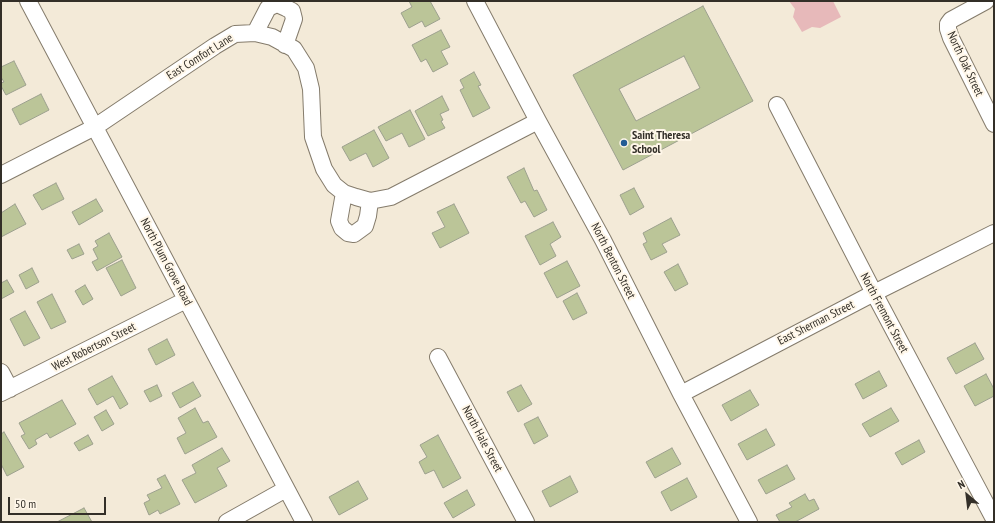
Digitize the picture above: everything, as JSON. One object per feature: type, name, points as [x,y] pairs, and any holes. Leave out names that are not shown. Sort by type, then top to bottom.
[{"type":"street","name":"North Plum Grove Road","points":[[28,1],[304,522]]},
{"type":"street","name":"North Benton Street","points":[[476,1],[538,121],[603,240],[681,394],[749,522]]},
{"type":"street","name":"North Oak Street","points":[[986,1],[951,20],[948,24],[948,29],[951,38],[994,124]]},
{"type":"street","points":[[255,33],[268,8],[277,4],[292,12],[294,19],[285,45]]},
{"type":"street","name":"East Comfort Lane","points":[[1,175],[95,127],[235,34],[255,33],[272,37],[294,49],[306,68],[311,89],[313,136],[324,169],[334,185],[344,193]]},
{"type":"street","name":"North Fremont Street","points":[[777,105],[874,293],[994,519]]},
{"type":"street","points":[[370,201],[365,226],[354,234],[348,233],[342,228],[339,221],[344,193],[370,201],[391,197],[538,121]]},
{"type":"street","name":"East Sherman Street","points":[[681,394],[874,293],[994,233]]},
{"type":"street","name":"West Robertson Street","points":[[5,391],[186,300]]},
{"type":"street","name":"North Hale Street","points":[[438,357],[526,522]]},
{"type":"street","points":[[1,372],[5,391]]},
{"type":"street","points":[[227,522],[286,489]]},
{"type":"shaded area","points":[[789,1],[833,1],[841,17],[820,28],[812,27],[802,32],[793,17],[795,9]]},
{"type":"building","points":[[409,1],[430,1],[440,19],[425,27],[422,21],[409,28],[401,13],[412,7]]},
{"type":"building","points":[[703,6],[753,101],[623,170],[573,75]],"holes":[[[684,56],[700,88],[636,121],[619,89]]]},
{"type":"building","points":[[441,30],[450,47],[441,51],[448,64],[433,72],[426,59],[421,62],[412,45]]},
{"type":"building","points":[[14,61],[26,85],[6,95],[1,86],[1,83],[4,82],[1,77],[1,67]]},
{"type":"building","points":[[474,72],[481,85],[478,86],[490,108],[473,117],[460,90],[464,88],[460,80]]},
{"type":"building","points":[[41,94],[49,110],[20,125],[12,109]]},
{"type":"building","points":[[442,96],[449,110],[440,114],[443,120],[441,121],[445,128],[428,136],[415,111]]},
{"type":"building","points":[[410,110],[425,139],[409,147],[402,133],[386,141],[378,127]]},
{"type":"building","points":[[374,130],[389,158],[373,167],[366,153],[350,161],[342,147]]},
{"type":"building","points":[[524,168],[534,191],[537,190],[547,210],[534,217],[525,201],[521,203],[507,177]]},
{"type":"building","points":[[56,183],[64,199],[42,210],[33,195]]},
{"type":"building","points":[[634,188],[644,207],[630,215],[620,195]]},
{"type":"building","points":[[96,199],[103,211],[79,225],[72,212]]},
{"type":"building","points":[[15,204],[26,224],[1,237],[1,213]]},
{"type":"building","points":[[454,204],[469,233],[440,248],[432,233],[445,227],[437,212]]},
{"type":"building","points":[[671,218],[680,235],[662,244],[667,252],[651,260],[643,244],[647,242],[643,233]]},
{"type":"building","points":[[553,222],[561,237],[550,244],[556,256],[540,265],[525,236]]},
{"type":"building","points":[[109,233],[122,257],[97,271],[92,262],[98,259],[93,249],[98,246],[95,241]]},
{"type":"building","points":[[79,244],[84,254],[72,259],[67,250]]},
{"type":"building","points":[[122,260],[136,288],[121,296],[106,268]]},
{"type":"building","points":[[567,261],[580,286],[557,298],[544,273]]},
{"type":"building","points":[[678,264],[688,284],[675,291],[664,272]]},
{"type":"building","points":[[32,268],[39,282],[26,289],[19,275]]},
{"type":"building","points":[[7,280],[14,292],[1,299],[1,283]]},
{"type":"building","points":[[85,285],[93,299],[83,305],[75,291]]},
{"type":"building","points":[[577,293],[587,313],[573,320],[563,301]]},
{"type":"building","points":[[52,294],[66,322],[51,329],[37,302]]},
{"type":"building","points":[[25,311],[40,338],[24,346],[10,319]]},
{"type":"building","points":[[167,339],[175,355],[156,365],[148,349]]},
{"type":"building","points":[[975,343],[984,359],[956,374],[947,358]]},
{"type":"building","points":[[879,371],[887,386],[863,399],[855,384]]},
{"type":"building","points":[[986,374],[994,389],[994,396],[975,406],[964,386]]},
{"type":"building","points":[[112,376],[128,404],[120,409],[113,396],[97,405],[88,389]]},
{"type":"building","points":[[193,382],[201,396],[180,408],[172,393]]},
{"type":"building","points":[[157,385],[162,396],[150,402],[144,391]]},
{"type":"building","points":[[521,385],[532,404],[518,412],[507,392]]},
{"type":"building","points":[[750,390],[759,405],[731,421],[722,405]]},
{"type":"building","points":[[62,400],[76,424],[50,438],[47,433],[35,440],[37,444],[29,449],[21,436],[25,434],[19,423]]},
{"type":"building","points":[[195,408],[203,423],[208,421],[217,437],[185,454],[177,438],[186,433],[178,418]]},
{"type":"building","points":[[891,408],[899,421],[870,437],[862,424]]},
{"type":"building","points":[[106,410],[114,424],[102,431],[94,417]]},
{"type":"building","points":[[538,417],[548,436],[534,444],[524,424]]},
{"type":"building","points":[[766,429],[775,445],[747,460],[738,444]]},
{"type":"building","points":[[4,432],[24,467],[7,476],[1,464],[1,434]]},
{"type":"building","points":[[88,435],[93,444],[79,451],[74,443]]},
{"type":"building","points":[[438,435],[461,478],[443,488],[434,470],[425,474],[419,462],[427,457],[420,445]]},
{"type":"building","points":[[919,440],[925,452],[902,465],[895,453]]},
{"type":"building","points":[[222,448],[230,461],[217,468],[227,486],[195,503],[182,480],[196,473],[192,465]]},
{"type":"building","points":[[672,448],[681,464],[655,478],[646,462]]},
{"type":"building","points":[[787,465],[795,479],[766,494],[758,480]]},
{"type":"building","points":[[165,475],[180,504],[160,514],[158,510],[149,515],[144,503],[150,500],[147,495],[162,488],[157,479]]},
{"type":"building","points":[[570,476],[578,492],[550,507],[542,491]]},
{"type":"building","points":[[687,478],[697,497],[671,511],[661,492]]},
{"type":"building","points":[[358,481],[368,499],[339,515],[329,497]]},
{"type":"building","points":[[467,490],[475,505],[453,518],[444,503]]},
{"type":"building","points":[[805,494],[809,501],[814,499],[819,509],[795,522],[780,522],[776,515],[792,507],[789,503]]},
{"type":"building","points":[[84,508],[92,522],[57,522]]},
{"type":"place","name":"Saint Theresa School","points":[[624,143]]}]
